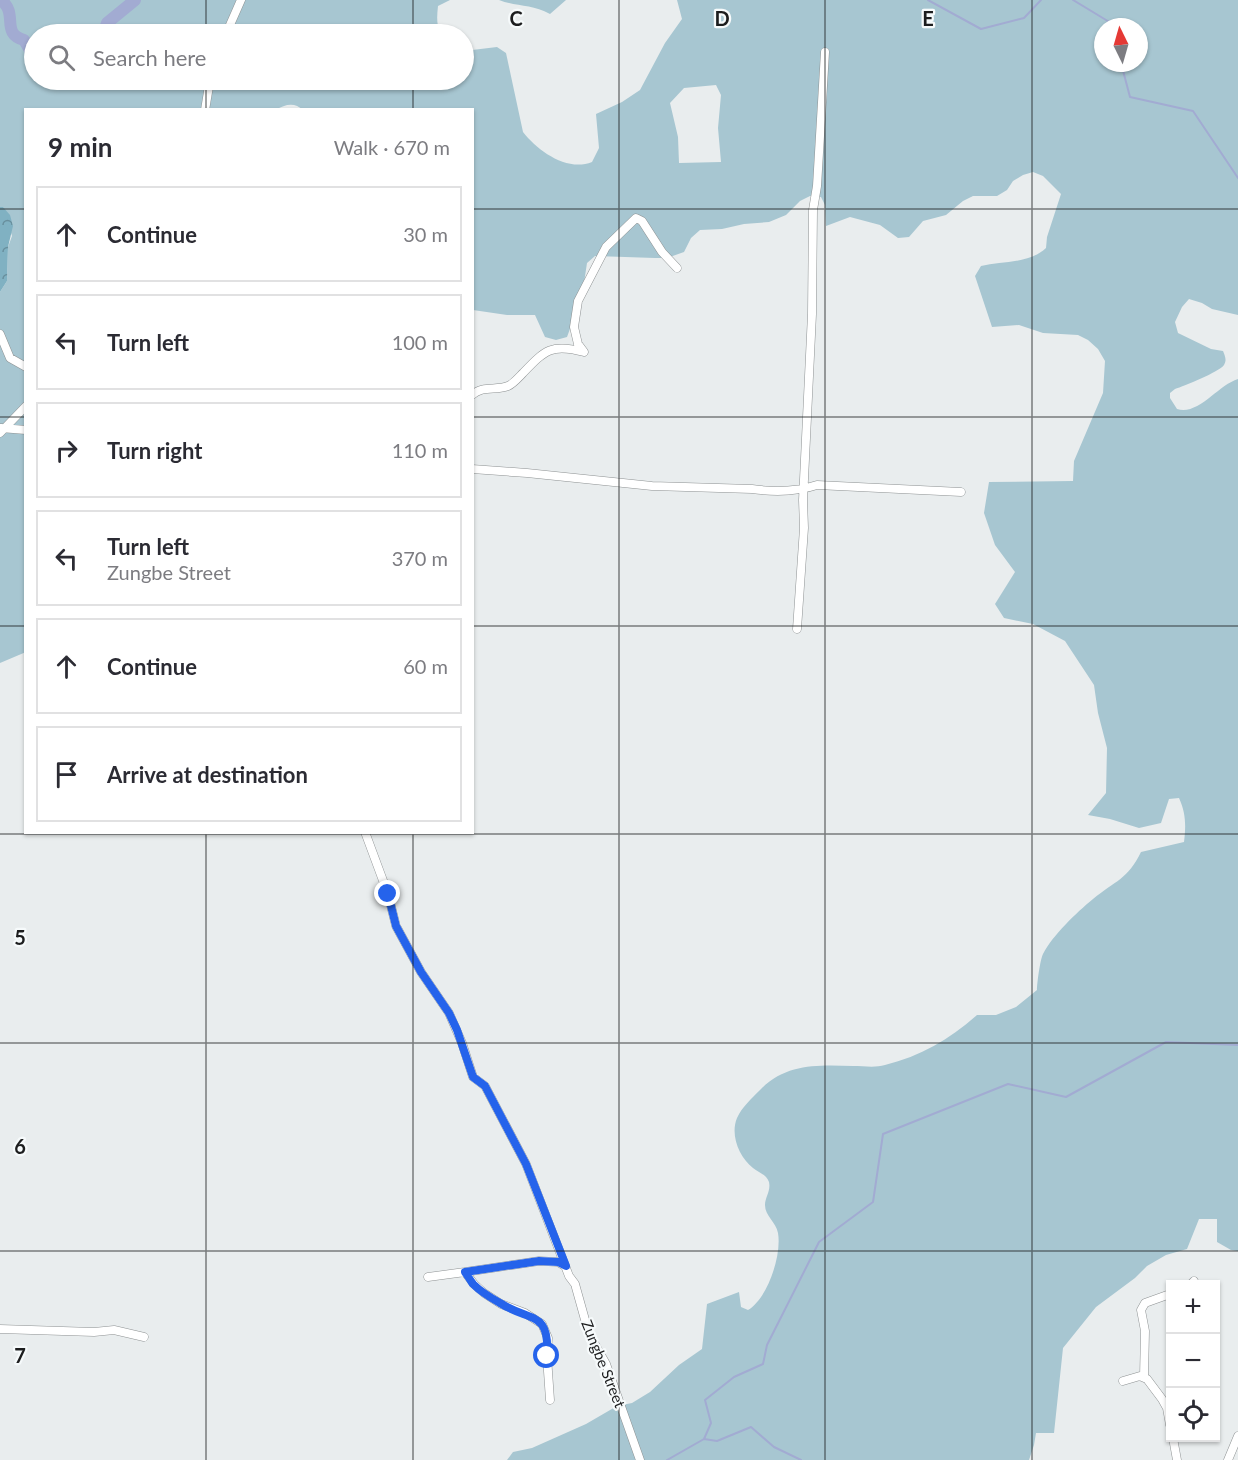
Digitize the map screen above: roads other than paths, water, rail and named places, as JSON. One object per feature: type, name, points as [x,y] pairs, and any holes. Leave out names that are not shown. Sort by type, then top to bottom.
[{"type":"street","points":[[230,24],[241,0]]},
{"type":"street","points":[[797,629],[804,528],[812,314],[813,210],[817,186],[825,52]]},
{"type":"street","points":[[204,108],[208,90]]},
{"type":"street","points":[[474,393],[479,389],[509,386],[547,350],[568,347],[584,352],[578,344],[574,327],[578,301],[606,247],[636,218],[642,221],[662,252],[676,268]]},
{"type":"street","points":[[0,334],[10,358],[24,364]]},
{"type":"street","points":[[1,430],[24,408]]},
{"type":"street","points":[[1,430],[24,430]]},
{"type":"street","points":[[474,469],[652,486],[766,491],[804,489],[817,485],[961,492]]},
{"type":"street","name":"Zungbe Street","points":[[366,834],[388,894],[396,926],[421,972],[449,1013],[473,1077],[485,1086],[526,1164],[569,1276],[575,1284],[588,1334],[606,1364],[640,1460]]},
{"type":"street","points":[[428,1277],[539,1261],[558,1262],[566,1266]]},
{"type":"street","points":[[465,1272],[484,1293],[542,1324],[548,1338],[550,1400]]},
{"type":"street","points":[[1166,1295],[1145,1303],[1141,1310],[1145,1331],[1144,1377],[1166,1406]]},
{"type":"street","points":[[0,1329],[94,1332],[114,1330],[144,1337]]},
{"type":"street","points":[[1123,1380],[1144,1377]]},
{"type":"street","points":[[1228,1460],[1238,1436]]},
{"type":"street","points":[[1174,1442],[1177,1460]]},
{"type":"waterway","points":[[1,0],[9,11],[13,33],[24,40]]},
{"type":"waterway","points":[[107,24],[135,0]]},
{"type":"waterway","points":[[928,0],[981,29],[1024,18],[1041,0]]},
{"type":"waterway","points":[[1073,0],[1103,18]]},
{"type":"waterway","points":[[1123,72],[1130,97],[1193,111],[1238,178]]},
{"type":"waterway","points":[[667,1460],[704,1439],[711,1423],[705,1400],[734,1377],[763,1364],[767,1345],[819,1242],[873,1202],[883,1134],[1008,1084],[1066,1097],[1166,1042],[1238,1045]]},
{"type":"waterway","points":[[704,1439],[717,1441],[751,1427],[774,1447],[801,1460]]}]
